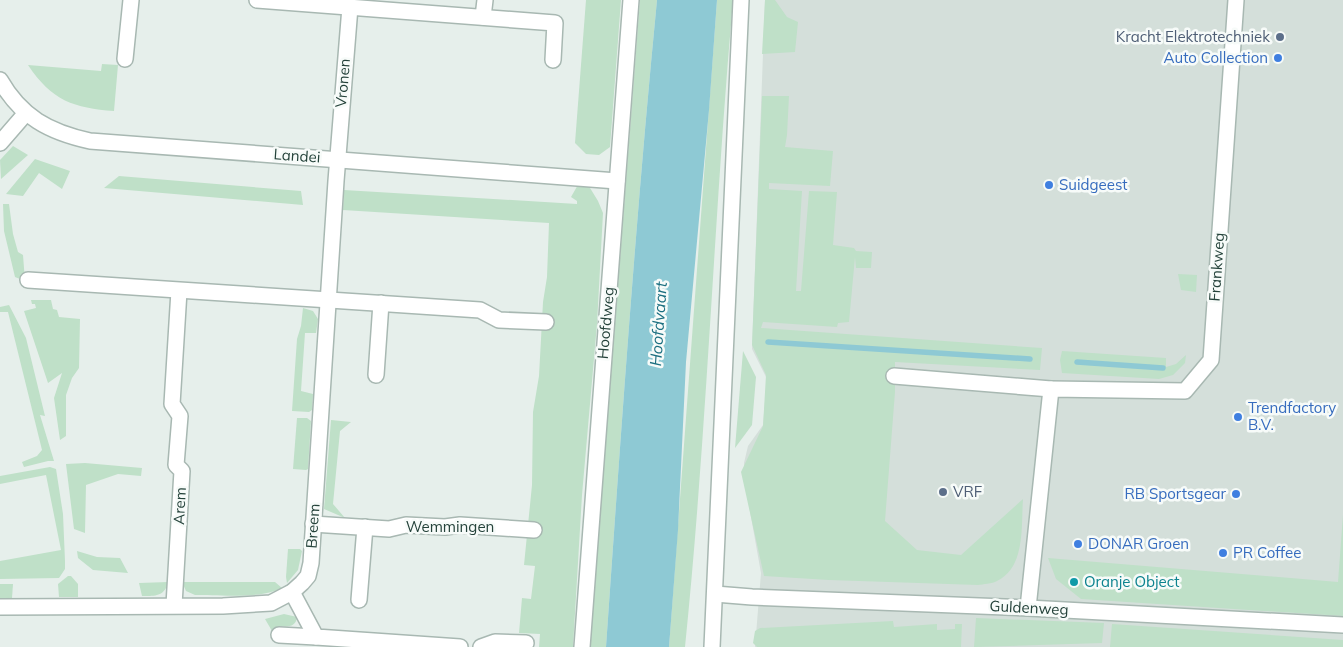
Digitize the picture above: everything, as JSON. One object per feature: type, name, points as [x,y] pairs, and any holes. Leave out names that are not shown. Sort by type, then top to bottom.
[{"type":"street","points":[[125,59],[132,0]]},
{"type":"street","points":[[257,0],[555,23],[553,60]]},
{"type":"street","points":[[483,17],[485,0]]},
{"type":"street","name":"Hoofdweg","points":[[582,647],[631,0]]},
{"type":"street","points":[[712,647],[741,0]]},
{"type":"street","name":"Frankweg","points":[[894,376],[1051,389],[1185,391],[1211,360],[1236,0]]},
{"type":"street","name":"Vronen","points":[[338,159],[350,7]]},
{"type":"street","name":"Landei","points":[[0,80],[9,94],[26,113],[54,131],[90,141],[617,181]]},
{"type":"street","points":[[0,143],[26,113]]},
{"type":"street","name":"Breem","points":[[0,607],[223,606],[262,604],[277,601],[292,592],[308,576],[310,570],[338,159]]},
{"type":"street","points":[[28,280],[480,310],[499,320],[546,322]]},
{"type":"street","name":"Arem","points":[[174,606],[182,471],[176,466],[180,416],[172,404],[179,291]]},
{"type":"street","points":[[376,375],[381,303]]},
{"type":"street","points":[[1028,608],[1051,389]]},
{"type":"street","name":"Wemmingen","points":[[313,524],[389,529],[406,525],[445,527],[460,525],[534,530]]},
{"type":"street","points":[[359,600],[366,527]]},
{"type":"street","points":[[292,592],[316,637]]},
{"type":"street","name":"Guldenweg","points":[[715,594],[1343,625]]},
{"type":"street","points":[[279,635],[460,647]]},
{"type":"street","points":[[481,647],[495,642],[526,643]]},
{"type":"shaded area","points":[[765,0],[1343,0],[1343,647],[755,647],[761,573],[744,478],[744,463],[748,446],[763,425],[767,379],[752,349]]},
{"type":"green space","points":[[586,0],[621,0],[610,147],[599,155],[586,154],[575,143]]},
{"type":"green space","points":[[640,0],[657,0],[623,404],[606,647],[590,647]]},
{"type":"green space","points":[[717,0],[733,0],[693,566],[685,647],[669,647]]},
{"type":"green space","points":[[765,0],[775,0],[787,17],[798,22],[795,52],[762,54]]},
{"type":"green space","points":[[102,64],[118,65],[114,111],[87,108],[55,95],[28,65],[101,71]]},
{"type":"green space","points":[[762,96],[789,96],[785,147],[833,151],[830,186],[769,183],[769,189],[802,191],[796,291],[801,291],[809,191],[837,192],[833,245],[854,248],[856,251],[872,252],[871,268],[856,268],[855,257],[849,322],[838,323],[837,327],[763,322],[761,328],[1042,348],[1040,370],[895,362],[895,392],[885,521],[917,550],[961,555],[1023,499],[1022,533],[1017,556],[1013,566],[1006,575],[995,582],[978,585],[764,576],[741,472],[763,426],[766,375],[752,345]]},
{"type":"green space","points":[[13,146],[28,155],[1,179],[0,160]]},
{"type":"green space","points":[[35,159],[70,171],[62,189],[39,173],[23,196],[6,194]]},
{"type":"green space","points":[[119,176],[301,191],[303,205],[104,188]]},
{"type":"green space","points":[[579,183],[587,183],[603,213],[597,324],[582,495],[573,647],[539,647],[540,634],[519,633],[522,598],[531,599],[535,566],[524,565],[532,485],[533,412],[539,376],[543,302],[547,277],[549,223],[343,210],[344,190],[577,204],[577,201],[571,197]]},
{"type":"green space","points":[[3,204],[9,204],[13,234],[18,252],[23,255],[25,281],[15,277],[4,231]]},
{"type":"green space","points":[[1178,274],[1197,275],[1196,292],[1181,290]]},
{"type":"green space","points":[[31,300],[51,300],[53,309],[57,310],[59,317],[80,319],[79,368],[72,378],[66,395],[66,436],[60,440],[54,398],[62,373],[48,383],[24,311],[36,308]]},
{"type":"green space","points":[[9,305],[26,338],[45,416],[40,415],[54,461],[24,467],[22,462],[37,456],[42,450],[8,312],[0,312],[0,307]]},
{"type":"green space","points":[[303,308],[313,311],[318,319],[316,333],[305,333],[301,391],[313,394],[312,410],[309,412],[292,411],[297,339]]},
{"type":"green space","points":[[743,351],[756,377],[752,425],[735,448]]},
{"type":"green space","points":[[1062,351],[1166,358],[1166,367],[1176,364],[1186,355],[1185,363],[1173,375],[1159,379],[1062,373],[1060,360]]},
{"type":"green space","points":[[297,418],[307,418],[311,421],[308,469],[306,470],[293,469]]},
{"type":"green space","points":[[331,420],[351,422],[340,431],[333,504],[345,518],[324,509]]},
{"type":"green space","points":[[85,463],[142,468],[141,476],[118,474],[86,485],[85,533],[74,529],[66,464]]},
{"type":"green space","points":[[50,467],[56,469],[63,514],[65,569],[59,578],[0,579],[0,561],[61,550],[46,475],[0,484],[0,476]]},
{"type":"green space","points":[[1343,515],[1343,616],[1081,599],[1056,579],[1048,558],[1338,582]]},
{"type":"green space","points":[[288,549],[300,549],[302,551],[298,570],[287,583],[286,577]]},
{"type":"green space","points":[[77,551],[97,557],[120,558],[128,573],[93,570],[78,558]]},
{"type":"green space","points":[[68,576],[71,576],[78,584],[78,597],[59,597],[58,584]]},
{"type":"green space","points":[[168,582],[167,587],[162,593],[155,596],[142,596],[139,583]]},
{"type":"green space","points":[[182,582],[275,582],[282,588],[263,594],[252,595],[195,595],[186,591]]},
{"type":"green space","points":[[0,584],[13,584],[12,598],[0,598]]},
{"type":"green space","points":[[284,614],[297,617],[295,623],[289,626],[280,626],[279,632],[272,631],[265,619]]},
{"type":"green space","points":[[976,618],[1104,623],[1102,643],[974,647]]},
{"type":"green space","points":[[893,621],[894,627],[937,624],[937,630],[955,629],[955,624],[962,624],[961,647],[757,647],[753,643],[755,631],[760,628]]},
{"type":"green space","points":[[1112,624],[1343,640],[1343,647],[1110,647]]},
{"type":"water","name":"Hoofdvaart","points":[[657,0],[717,0],[686,362],[678,530],[669,647],[606,647],[623,404]]},
{"type":"waterway","points":[[768,342],[1030,359]]},
{"type":"waterway","points":[[1077,362],[1163,368]]},
{"type":"place","name":"Kracht Elektrotechniek","points":[[1280,37]]},
{"type":"place","name":"Auto Collection","points":[[1278,58]]},
{"type":"place","name":"Suidgeest","points":[[1049,185]]},
{"type":"place","name":"Trendfactory B.V.","points":[[1238,417]]},
{"type":"place","name":"VRF","points":[[943,492]]},
{"type":"place","name":"RB Sportsgear","points":[[1236,494]]},
{"type":"place","name":"DONAR Groen","points":[[1078,544]]},
{"type":"place","name":"PR Coffee","points":[[1223,553]]},
{"type":"place","name":"Oranje Object","points":[[1074,582]]}]
